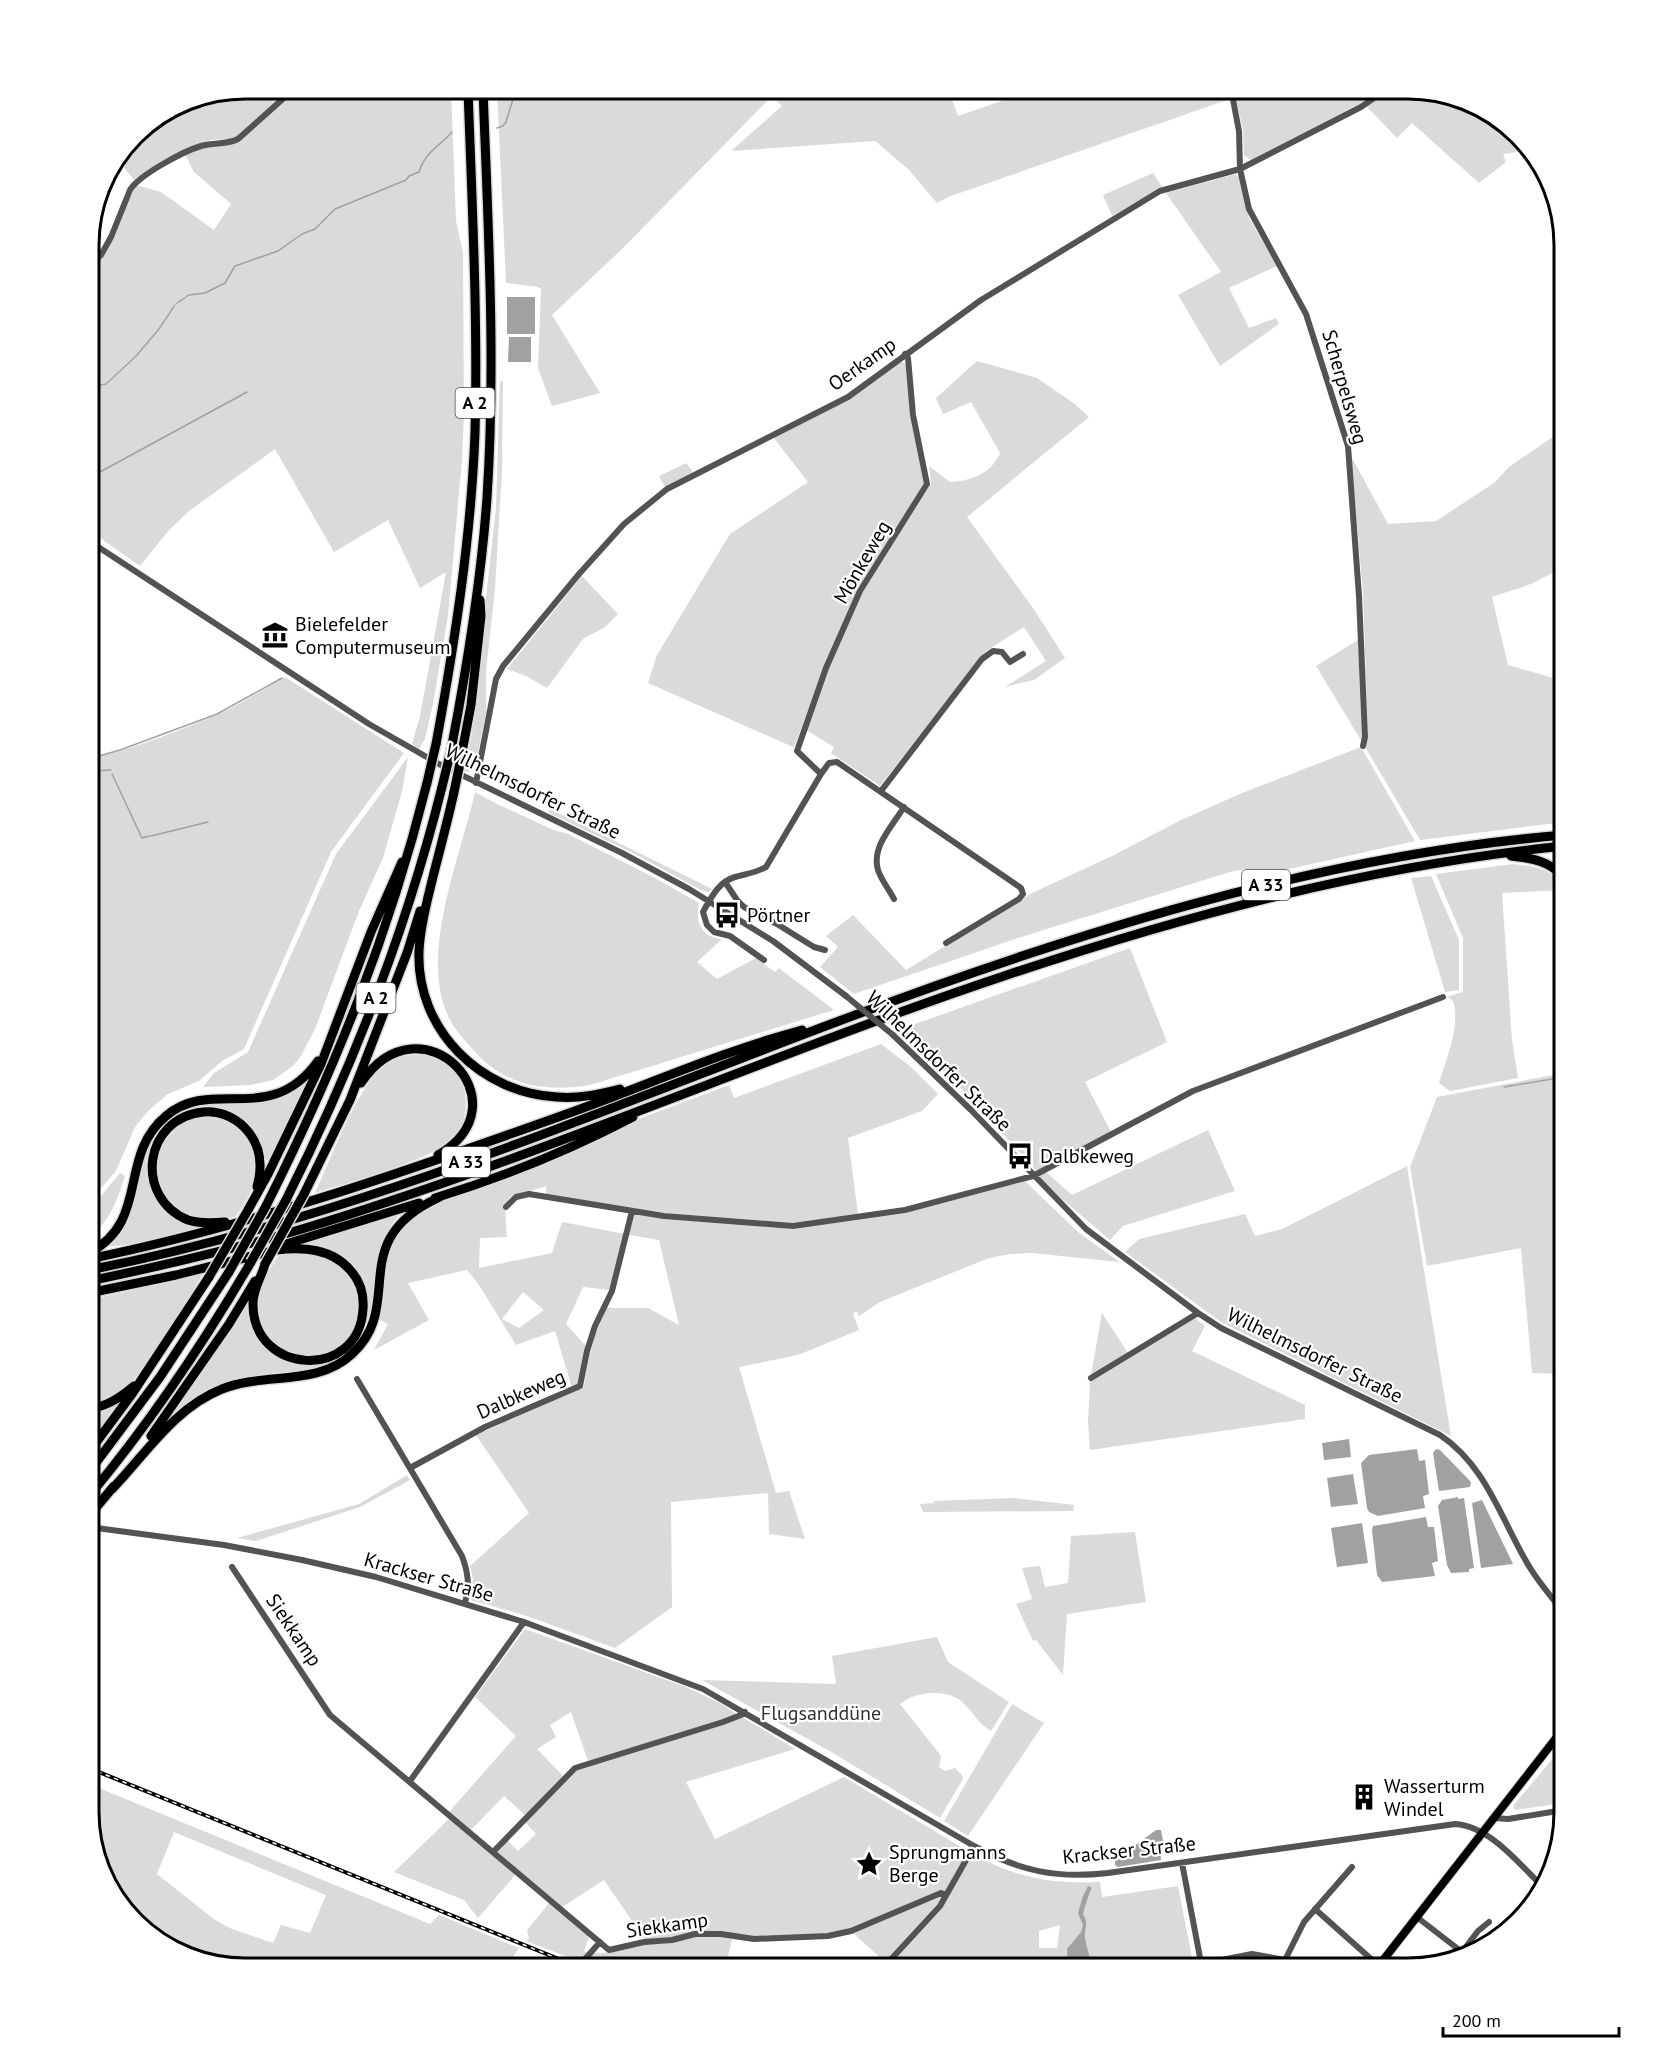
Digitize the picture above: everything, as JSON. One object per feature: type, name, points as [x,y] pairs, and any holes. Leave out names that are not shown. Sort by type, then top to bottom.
[{"type":"highway","name":"A 2","points":[[99,1459],[152,1389],[229,1272],[266,1210],[346,1036],[376,958],[413,841],[436,744],[454,646],[464,576],[475,434],[475,318],[468,99]]},
{"type":"highway","name":"A 2","points":[[99,1482],[167,1394],[203,1341],[247,1260],[286,1200],[324,1125],[368,1021],[409,905],[442,788],[466,664],[478,585],[487,498],[491,369],[483,99]]},
{"type":"highway","points":[[478,585],[481,615],[471,705],[454,792],[424,912],[419,951],[422,987],[440,1030],[449,1043],[471,1065],[494,1080],[517,1090],[558,1098],[598,1094],[666,1077]]},
{"type":"highway","name":"A 33","points":[[99,1268],[225,1239],[346,1203],[471,1161],[833,1023],[994,965],[1111,927],[1233,893],[1415,855],[1554,834]]},
{"type":"highway","points":[[99,1439],[117,1416],[209,1277],[254,1201],[321,1064],[390,885],[413,841]]},
{"type":"highway","name":"A 33","points":[[99,1279],[213,1253],[302,1228],[475,1171],[920,1005],[1018,971],[1137,934],[1308,887],[1491,853],[1554,847]]},
{"type":"highway","points":[[1491,853],[1525,856],[1554,869]]},
{"type":"highway","points":[[112,1489],[229,1324],[304,1194],[350,1100],[407,953],[432,877]]},
{"type":"highway","points":[[99,1257],[199,1233],[266,1210],[421,1165],[770,1038],[833,1023]]},
{"type":"highway","points":[[99,1246],[112,1237],[122,1221],[131,1199],[141,1149],[152,1130],[165,1116],[193,1102],[257,1098],[281,1092],[308,1074],[327,1046]]},
{"type":"highway","points":[[350,1100],[374,1067],[394,1053],[425,1049],[446,1057],[456,1064],[464,1074],[471,1094],[469,1123],[457,1142],[421,1165]]},
{"type":"highway","points":[[247,1260],[519,1169],[579,1144],[672,1097]]},
{"type":"highway","points":[[254,1201],[261,1169],[260,1159],[253,1139],[240,1123],[211,1111],[194,1113],[177,1120],[160,1138],[152,1156],[152,1177],[159,1194],[171,1209],[188,1220],[211,1223],[266,1210]]},
{"type":"highway","points":[[99,1504],[170,1424],[208,1395],[247,1382],[309,1375],[339,1364],[352,1354],[363,1342],[374,1319],[381,1264],[392,1233],[415,1209],[440,1197]]},
{"type":"highway","points":[[99,1291],[247,1260],[292,1248],[317,1250],[339,1259],[354,1274],[363,1294],[361,1324],[349,1344],[329,1357],[318,1360],[297,1360],[276,1351],[259,1330],[253,1310],[253,1299],[265,1264]]},
{"type":"highway","points":[[99,1407],[122,1397],[146,1373]]},
{"type":"main road","points":[[1385,1958],[1554,1741]]},
{"type":"street","points":[[99,256],[104,251],[133,185],[183,153],[200,146],[238,139],[283,99]]},
{"type":"street","name":"Scherpelsweg","points":[[1233,99],[1239,131],[1240,169],[1251,215],[1306,314],[1348,446],[1359,597],[1365,737],[1362,746]]},
{"type":"street","name":"Oerkamp","points":[[476,783],[496,679],[503,666],[579,574],[624,524],[667,489],[848,397],[981,300],[1160,191],[1240,169],[1373,99]]},
{"type":"street","name":"Mönkeweg","points":[[821,774],[797,751],[814,697],[860,591],[927,484],[913,415],[908,358],[905,354]]},
{"type":"street","name":"Wilhelmsdorfer Straße","points":[[99,548],[369,724],[476,783],[622,853],[709,900],[773,941],[893,1035],[1086,1229],[1198,1313],[1221,1328],[1440,1435],[1455,1445],[1468,1457],[1482,1477],[1530,1567],[1554,1599]]},
{"type":"street","points":[[881,791],[982,659],[993,651],[1002,652],[1010,662],[1023,654]]},
{"type":"street","points":[[764,960],[730,936],[714,932],[706,926],[703,912],[716,889],[724,882],[734,877],[755,873],[766,867],[821,774],[829,763],[837,762],[1021,888],[1023,894],[1019,899],[946,943]]},
{"type":"street","points":[[894,899],[881,877],[877,858],[883,840],[904,807]]},
{"type":"street","points":[[724,882],[744,907],[814,947],[825,950]]},
{"type":"street","points":[[506,1207],[516,1197],[529,1194],[664,1216],[793,1226],[905,1210],[1033,1176],[1193,1091],[1443,997]]},
{"type":"street","name":"Dalbkeweg","points":[[410,1468],[485,1427],[580,1386],[595,1326],[612,1291],[632,1211]]},
{"type":"street","points":[[1091,1378],[1198,1313]]},
{"type":"street","points":[[357,1379],[462,1556],[467,1570],[468,1588],[465,1603]]},
{"type":"street","name":"Krackser Straße","points":[[99,1528],[224,1545],[302,1560],[376,1577],[524,1622],[704,1689],[1001,1861],[1036,1872],[1094,1875],[1455,1824],[1465,1826],[1498,1843],[1537,1881]]},
{"type":"street","name":"Siekkamp","points":[[232,1566],[330,1715],[609,1950],[701,1934],[721,1934],[754,1939],[828,1936],[851,1931],[941,1893],[946,1895]]},
{"type":"street","points":[[410,1781],[524,1622]]},
{"type":"street","points":[[494,1852],[575,1768],[723,1722],[745,1712]]},
{"type":"street","points":[[1494,1818],[1508,1819],[1554,1811]]},
{"type":"street","points":[[892,1958],[940,1905],[974,1846]]},
{"type":"street","points":[[1182,1863],[1200,1958]]},
{"type":"street","points":[[1286,1958],[1301,1926],[1352,1868]]},
{"type":"street","points":[[1314,1909],[1368,1958]]},
{"type":"street","points":[[1418,1918],[1458,1949]]},
{"type":"street","points":[[1467,1946],[1478,1931],[1489,1922]]},
{"type":"street","points":[[586,1958],[600,1942]]},
{"type":"street","points":[[1235,1958],[1252,1954],[1274,1958]]},
{"type":"green space","points":[[235,99],[451,99],[456,221],[463,252],[462,460],[448,616],[433,704],[425,739],[419,749],[412,744],[420,716],[446,572],[420,588],[388,520],[334,552],[275,449],[189,511],[169,530],[140,566],[99,537],[99,386],[107,384],[135,356],[106,383],[99,385],[99,261],[136,185],[161,192],[214,230],[231,204],[194,172],[185,155],[205,147],[237,143],[267,117],[267,111],[235,139],[211,140],[198,144],[134,180],[123,166],[149,135],[189,110]]},
{"type":"green space","points":[[497,99],[769,99],[622,249],[552,315],[600,393],[552,406],[538,368],[541,289],[506,283]]},
{"type":"green space","points":[[775,99],[952,99],[958,116],[1007,99],[1230,99],[948,197],[937,203],[908,169],[875,141],[731,151],[782,106]]},
{"type":"green space","points":[[1236,99],[1367,99],[1251,160],[1244,155],[1243,130]]},
{"type":"green space","points":[[1377,99],[1418,99],[1455,107],[1481,118],[1504,135],[1520,152],[1503,154],[1506,162],[1479,183],[1412,123],[1397,138],[1366,106]]},
{"type":"green space","points":[[1153,173],[1162,187],[1112,216],[1103,195]]},
{"type":"green space","points":[[1236,174],[1240,179],[1249,218],[1277,266],[1229,288],[1249,328],[1276,318],[1279,324],[1220,366],[1178,295],[1221,272],[1166,193]]},
{"type":"green space","points":[[977,361],[1037,378],[1075,404],[1089,417],[967,517],[1035,611],[1065,658],[1034,680],[1005,687],[1046,661],[1024,627],[986,651],[880,786],[831,753],[834,747],[806,730],[828,669],[863,592],[931,484],[929,466],[950,482],[965,480],[986,471],[1000,453],[971,402],[943,414],[936,398]]},
{"type":"green space","points":[[901,362],[905,363],[911,415],[925,482],[859,589],[824,667],[795,745],[793,747],[648,683],[657,655],[730,534],[808,482],[773,437],[851,398]]},
{"type":"green space","points":[[500,381],[503,381],[502,470],[495,589],[486,671],[486,713],[475,768],[465,772],[477,704],[481,642],[496,508]]},
{"type":"green space","points":[[1554,436],[1554,572],[1531,584],[1492,597],[1508,665],[1554,678],[1554,823],[1420,840],[1364,745],[1368,738],[1363,593],[1351,456],[1388,524],[1436,521],[1494,483],[1509,467]]},
{"type":"green space","points":[[686,463],[693,472],[665,487],[659,476]]},
{"type":"green space","points":[[582,576],[618,614],[605,627],[583,639],[547,688],[526,676],[507,669]]},
{"type":"green space","points":[[1358,640],[1362,742],[1316,666]]},
{"type":"green space","points":[[285,677],[404,753],[331,852],[244,1049],[222,1061],[199,1081],[168,1094],[149,1110],[135,1127],[116,1171],[99,1191],[99,756],[151,741],[234,707]]},
{"type":"green space","points":[[1361,747],[1415,841],[1249,878],[1246,869],[1233,871],[1018,938],[854,994],[820,967],[838,947],[826,936],[853,915],[906,970],[1032,893],[1114,855],[1181,820],[1242,793]]},
{"type":"green space","points":[[408,757],[402,791],[383,858],[359,911],[315,1029],[301,1056],[293,1066],[273,1080],[250,1085],[203,1087],[214,1073],[248,1052],[336,854]]},
{"type":"green space","points":[[475,792],[556,831],[566,833],[699,903],[699,922],[704,932],[722,939],[697,962],[717,979],[756,958],[775,972],[779,968],[834,1010],[590,1085],[544,1087],[529,1085],[502,1074],[477,1054],[449,1018],[441,993],[438,965],[445,905]]},
{"type":"green space","points":[[548,808],[712,889],[708,892],[701,890],[633,853],[549,813]]},
{"type":"green space","points":[[1513,864],[1541,869],[1554,876],[1554,890],[1502,893],[1512,1040],[1518,1078],[1450,1091],[1439,1083],[1452,1042],[1455,1021],[1453,1001],[1448,997],[1443,998],[1463,992],[1463,938],[1436,874]]},
{"type":"green space","points":[[1431,876],[1459,940],[1459,990],[1445,992],[1411,878]]},
{"type":"green space","points":[[1130,948],[1167,1042],[1085,1082],[1111,1132],[1037,1171],[954,1081],[901,1029]]},
{"type":"green space","points":[[881,1044],[911,1067],[938,1094],[922,1111],[848,1138],[858,1214],[794,1223],[667,1213],[546,1195],[546,1186],[509,1198],[506,1210],[507,1237],[480,1238],[479,1268],[552,1253],[562,1222],[625,1234],[610,1290],[583,1287],[566,1324],[587,1347],[579,1384],[572,1388],[555,1331],[516,1345],[479,1285],[467,1270],[408,1283],[429,1320],[374,1350],[388,1324],[378,1319],[385,1260],[392,1241],[409,1218],[430,1206],[529,1170],[641,1118],[729,1085],[734,1098]],"holes":[[[523,1292],[544,1310],[519,1328],[502,1319]]]},
{"type":"green space","points":[[421,1054],[448,1066],[462,1082],[466,1108],[455,1137],[446,1145],[411,1162],[315,1193],[348,1119],[370,1081],[381,1067],[393,1059]]},
{"type":"green space","points":[[1554,1075],[1554,1374],[1532,1373],[1521,1248],[1427,1266],[1410,1167],[1437,1097]]},
{"type":"green space","points":[[307,1080],[310,1081],[267,1162],[250,1127],[233,1113],[217,1109],[198,1109],[181,1115],[167,1124],[156,1138],[149,1153],[147,1170],[151,1188],[164,1208],[199,1228],[132,1244],[106,1247],[122,1230],[130,1214],[142,1160],[152,1135],[173,1114],[200,1105],[257,1103],[271,1100]]},
{"type":"green space","points":[[209,1116],[220,1118],[238,1128],[251,1143],[254,1152],[256,1174],[253,1185],[239,1212],[231,1218],[202,1218],[185,1213],[168,1200],[159,1182],[157,1162],[169,1131],[184,1122]]},
{"type":"green space","points":[[1208,1130],[1235,1191],[1123,1226],[1110,1240],[1038,1176],[1046,1172],[1072,1195]]},
{"type":"green space","points":[[1407,1166],[1451,1436],[1221,1322],[1125,1252],[1139,1239],[1245,1214],[1255,1236],[1282,1229]]},
{"type":"green space","points":[[120,1173],[125,1176],[112,1210],[99,1228],[99,1198]]},
{"type":"green space","points":[[1025,1181],[1078,1232],[1124,1265],[1119,1262],[1032,1253],[989,1258],[880,1302],[859,1316],[856,1311],[853,1314],[859,1330],[798,1355],[739,1367],[776,1493],[789,1491],[805,1539],[769,1534],[768,1493],[671,1502],[672,1607],[615,1648],[524,1615],[471,1600],[473,1579],[470,1566],[529,1513],[476,1435],[584,1386],[592,1346],[607,1308],[648,1308],[679,1325],[659,1240],[629,1235],[634,1214],[793,1229],[906,1213]]},
{"type":"green space","points":[[401,1213],[382,1242],[377,1261],[371,1317],[366,1331],[354,1347],[353,1344],[362,1329],[367,1313],[367,1301],[364,1295],[331,1253],[319,1248],[300,1245]]},
{"type":"green space","points":[[287,1252],[319,1256],[336,1263],[350,1277],[355,1288],[359,1303],[358,1317],[353,1330],[345,1341],[321,1355],[307,1356],[280,1351],[264,1331],[260,1320],[258,1308],[261,1286],[279,1254]]},
{"type":"green space","points":[[203,1274],[165,1338],[142,1370],[116,1395],[99,1402],[99,1298]]},
{"type":"green space","points":[[249,1301],[257,1335],[271,1352],[290,1362],[303,1364],[333,1362],[299,1371],[227,1383],[206,1391],[174,1413]]},
{"type":"green space","points":[[1102,1313],[1128,1353],[1091,1375]]},
{"type":"green space","points":[[1194,1317],[1205,1326],[1192,1351],[1305,1405],[1305,1419],[1090,1450],[1088,1421],[1090,1380]]},
{"type":"green space","points":[[120,1402],[99,1430],[99,1412]]},
{"type":"green space","points":[[407,1475],[410,1480],[360,1507],[256,1541],[237,1538],[359,1504]]},
{"type":"green space","points":[[1013,1498],[1074,1505],[1073,1511],[923,1512],[920,1504],[934,1503],[934,1501]]},
{"type":"green space","points":[[1135,1532],[1146,1602],[1067,1614],[1063,1675],[1036,1640],[1033,1641],[1016,1604],[1032,1599],[1022,1568],[1040,1566],[1045,1587],[1068,1583],[1071,1536]]},
{"type":"green space","points":[[525,1629],[686,1687],[720,1703],[738,1715],[588,1761],[571,1712],[550,1725],[556,1737],[537,1749],[563,1776],[525,1815],[504,1796],[471,1830],[449,1812],[516,1736],[475,1697]]},
{"type":"green space","name":"Flugsanddüne","points":[[937,1637],[948,1662],[1009,1702],[991,1731],[982,1725],[961,1701],[947,1694],[921,1694],[900,1704],[941,1756],[939,1767],[945,1771],[955,1768],[962,1775],[963,1779],[940,1818],[833,1753],[702,1680],[836,1684],[832,1656]]},
{"type":"green space","points":[[1012,1704],[1044,1723],[968,1836],[944,1821]]},
{"type":"green space","points":[[742,1717],[795,1749],[686,1782],[715,1839],[844,1777],[968,1851],[939,1902],[889,1958],[881,1958],[853,1933],[750,1941],[732,1939],[728,1958],[571,1958],[526,1941],[529,1938],[527,1930],[550,1902],[589,1936],[584,1952],[602,1953],[628,1949],[627,1945],[645,1940],[604,1880],[562,1907],[496,1852],[507,1840],[518,1851],[536,1834],[525,1822],[576,1769]]},
{"type":"green space","points":[[1554,1757],[1554,1804],[1515,1810],[1513,1806]]},
{"type":"green space","points":[[99,1788],[430,1924],[439,1915],[519,1948],[513,1957],[515,1958],[235,1958],[216,1955],[180,1943],[149,1922],[118,1885],[104,1850],[100,1831]],"holes":[[[174,1832],[326,1895],[310,1933],[281,1925],[273,1943],[232,1929],[215,1920],[157,1874]]]},
{"type":"green space","points":[[450,1818],[516,1874],[478,1918],[464,1900],[394,1872]]},
{"type":"green space","points":[[974,1855],[1005,1869],[1035,1878],[1066,1882],[1100,1882],[1102,1897],[1178,1886],[1192,1958],[896,1958],[942,1907],[971,1856]],"holes":[[[1060,1925],[1057,1948],[1039,1948],[1039,1931]]]},
{"type":"shaded area","points":[[507,297],[535,297],[535,334],[507,334]]},
{"type":"shaded area","points":[[509,337],[531,337],[531,362],[508,362]]},
{"type":"shaded area","points":[[1349,1439],[1351,1457],[1324,1460],[1322,1443]]},
{"type":"shaded area","points":[[1417,1449],[1419,1461],[1425,1460],[1429,1494],[1423,1496],[1425,1508],[1378,1516],[1369,1512],[1361,1463],[1369,1455]]},
{"type":"shaded area","points":[[1436,1449],[1440,1450],[1471,1482],[1470,1487],[1439,1491],[1433,1453]]},
{"type":"shaded area","points":[[1353,1474],[1358,1504],[1331,1507],[1327,1478]]},
{"type":"shaded area","points":[[1458,1497],[1458,1499],[1464,1498],[1474,1568],[1469,1569],[1469,1572],[1451,1573],[1447,1565],[1438,1506],[1442,1500]]},
{"type":"shaded area","points":[[1482,1500],[1513,1564],[1481,1568],[1472,1503]]},
{"type":"shaded area","points":[[1426,1517],[1428,1527],[1434,1527],[1438,1561],[1432,1563],[1435,1576],[1382,1582],[1377,1575],[1373,1526]]},
{"type":"shaded area","points":[[1362,1523],[1368,1563],[1337,1567],[1331,1528]]},
{"type":"shaded area","points":[[1156,1830],[1161,1830],[1163,1841],[1160,1844],[1161,1860],[1118,1867],[1115,1865],[1115,1860]]},
{"type":"shaded area","points":[[1088,1886],[1092,1888],[1083,1914],[1086,1921],[1085,1938],[1089,1958],[1067,1958],[1067,1949],[1081,1932],[1083,1925],[1078,1913]]},
{"type":"waterway","points":[[497,128],[506,122],[513,99]]},
{"type":"waterway","points":[[177,303],[189,295],[205,293],[225,283],[235,266],[278,251],[302,234],[315,229],[335,209],[406,180],[409,176],[419,172],[429,154],[452,132]]},
{"type":"waterway","points":[[99,385],[106,384],[136,356],[159,329],[175,305]]},
{"type":"waterway","points":[[99,473],[247,392]]},
{"type":"waterway","points":[[99,756],[217,714],[282,678]]},
{"type":"waterway","points":[[99,771],[111,770]]},
{"type":"waterway","points":[[112,774],[142,838],[149,836]]},
{"type":"waterway","points":[[151,836],[208,822]]},
{"type":"waterway","points":[[1504,1087],[1554,1079]]},
{"type":"railway","points":[[99,1772],[556,1958]]},
{"type":"place","name":"Bielefelder Computermuseum","points":[[275,635]]},
{"type":"place","name":"Pörtner","points":[[727,915]]},
{"type":"place","name":"Dalbkeweg","points":[[1020,1156]]},
{"type":"place","name":"Wasserturm Windel","points":[[1364,1797]]},
{"type":"place","name":"Sprungmanns Berge","points":[[869,1864]]}]
